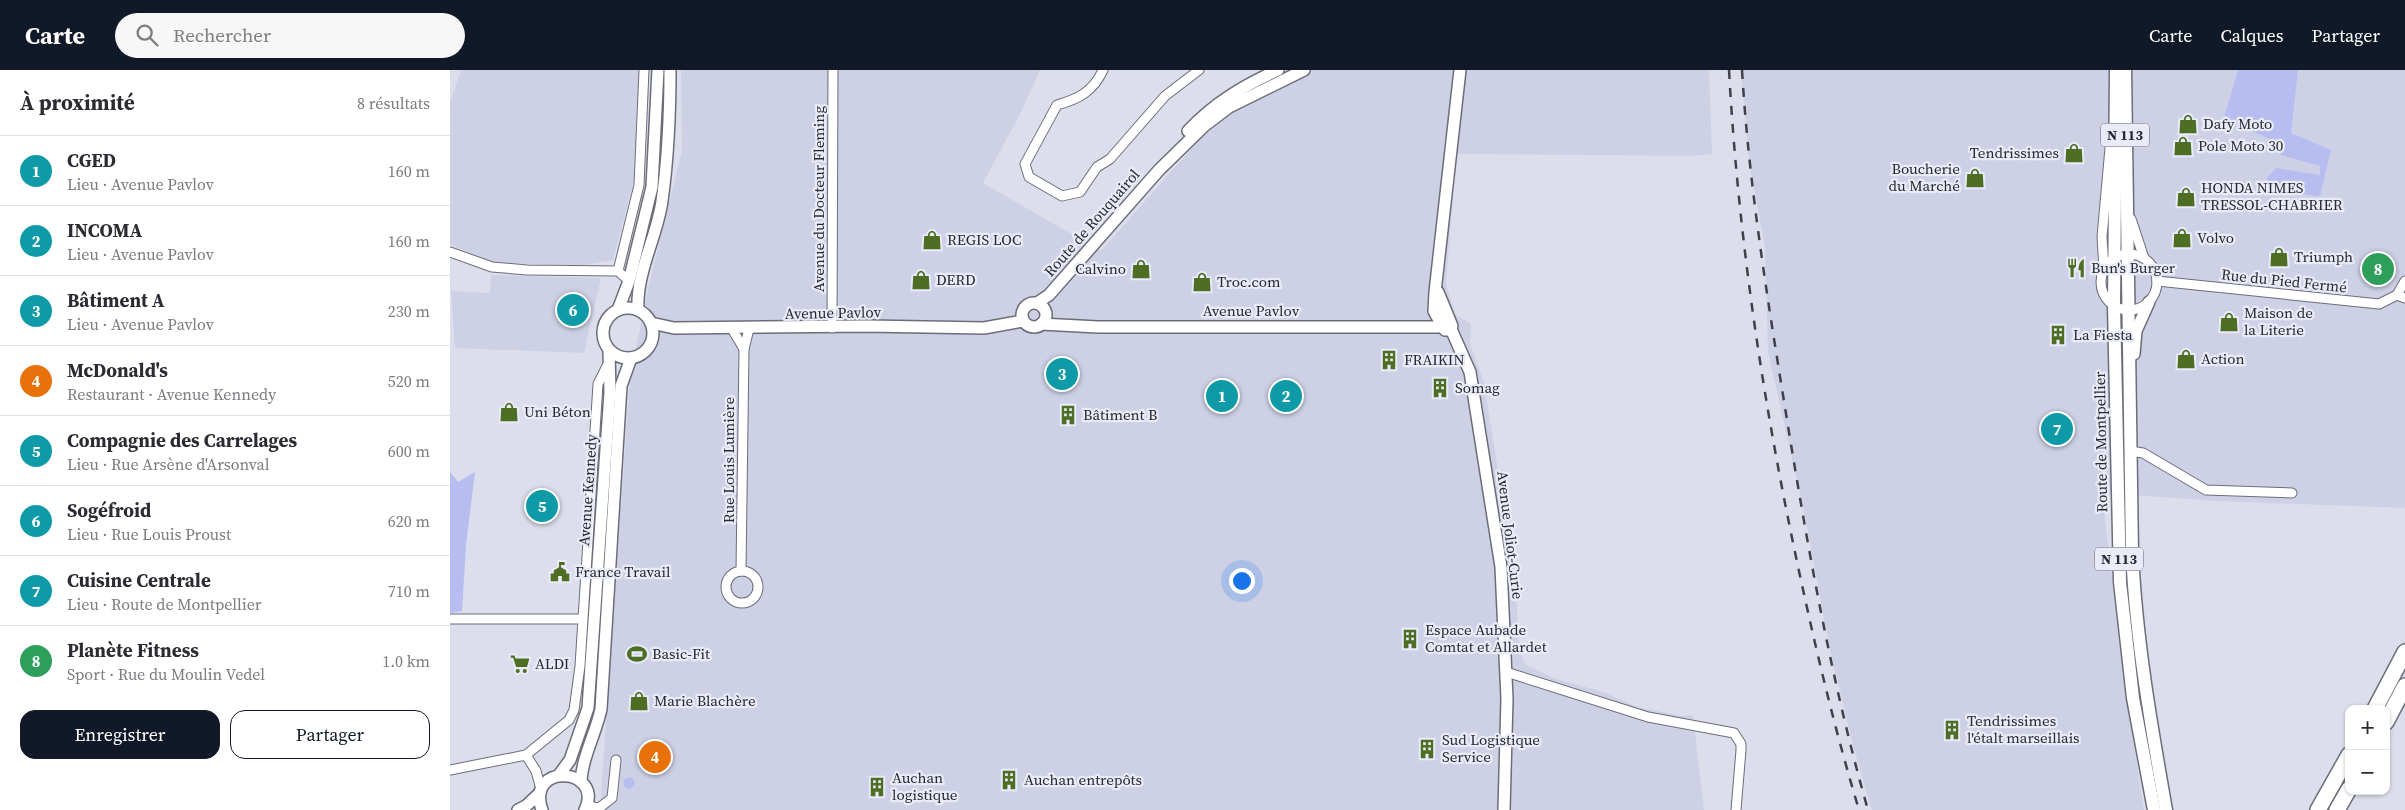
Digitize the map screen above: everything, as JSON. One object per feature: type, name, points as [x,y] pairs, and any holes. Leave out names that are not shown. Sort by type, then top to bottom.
[{"type":"highway","points":[[2377,705],[2405,652]]},
{"type":"highway","points":[[2390,714],[2405,686]]},
{"type":"highway","points":[[2318,810],[2345,762]]},
{"type":"highway","points":[[2337,810],[2346,795]]},
{"type":"main road","name":"Route de Montpellier","points":[[2116,70],[2114,306],[2120,582],[2133,698],[2154,810]]},
{"type":"main road","name":"Route de Montpellier","points":[[2125,70],[2127,310],[2135,610],[2147,702],[2166,810]]},
{"type":"street","points":[[618,272],[639,185],[644,70]]},
{"type":"street","points":[[450,770],[526,755],[569,720],[574,710],[580,666],[598,384],[609,356],[603,328],[606,320],[618,310],[629,281],[652,186],[658,70]]},
{"type":"street","points":[[638,310],[637,300],[647,253],[662,202],[670,70]]},
{"type":"street","name":"Avenue du Docteur Fleming","points":[[832,328],[833,70]]},
{"type":"street","points":[[1099,72],[1078,99],[1057,105],[1025,164],[1029,177],[1062,196],[1080,192],[1098,167],[1110,159],[1165,96],[1199,70]]},
{"type":"street","name":"Route de Rouquairol","points":[[1042,314],[1049,295],[1159,170],[1182,138],[1214,105],[1233,92],[1276,74],[1304,70]]},
{"type":"street","name":"Avenue Joliot-Curie","points":[[1460,70],[1434,311],[1445,325],[1470,372],[1501,567],[1506,672],[1504,810]]},
{"type":"street","points":[[2115,101],[2102,237],[2104,269],[2101,288],[2114,306],[2127,310],[2139,308],[2149,302]]},
{"type":"street","points":[[2126,200],[2144,259]]},
{"type":"street","points":[[450,252],[492,267],[527,270],[618,272],[629,281]]},
{"type":"street","points":[[2104,269],[2114,258],[2127,253],[2140,255],[2155,270],[2157,281],[2155,292],[2136,331],[2135,411],[2130,425]]},
{"type":"street","name":"Rue du Pied Fermé","points":[[2157,281],[2379,304],[2401,296]]},
{"type":"street","points":[[2401,296],[2405,281]]},
{"type":"street","name":"Avenue Pavlov","points":[[651,323],[674,328],[732,329],[993,327],[1022,317],[1029,304],[1059,326],[1445,325]]},
{"type":"street","points":[[618,310],[632,308],[638,310],[651,323],[653,340]]},
{"type":"street","name":"Avenue Pavlov","points":[[1022,317],[1032,327],[1042,314]]},
{"type":"street","points":[[609,356],[632,358],[645,352],[653,340],[674,328]]},
{"type":"street","points":[[732,329],[744,349]]},
{"type":"street","name":"Rue Louis Lumière","points":[[741,571],[744,349],[749,329]]},
{"type":"street","name":"Avenue Kennedy","points":[[518,810],[526,806],[570,760],[588,708],[610,392],[609,356]]},
{"type":"street","name":"Avenue Kennedy","points":[[586,808],[587,795],[581,782],[582,767],[596,730],[601,709],[621,386],[632,358]]},
{"type":"street","points":[[2130,451],[2143,453],[2206,490],[2292,494]]},
{"type":"street","points":[[450,619],[582,619]]},
{"type":"street","points":[[1506,672],[1648,717],[1734,733],[1741,744],[1736,810]]},
{"type":"street","points":[[526,755],[536,771],[541,791],[542,810]]},
{"type":"street","points":[[586,808],[599,808],[612,798],[616,760]]},
{"type":"street","points":[[536,771],[556,776],[567,775],[581,782]]},
{"type":"shaded area","points":[[461,70],[641,70],[634,180],[613,260],[582,265],[492,263],[450,244],[450,103]]},
{"type":"shaded area","points":[[681,70],[1040,70],[1021,112],[983,183],[1101,251],[1199,140],[1232,113],[1309,70],[1709,70],[1712,154],[1691,156],[1456,154],[1446,283],[1455,315],[1471,323],[1470,344],[1484,383],[1514,558],[1519,648],[1525,664],[1553,678],[1603,692],[1637,707],[1681,716],[1693,715],[1704,810],[600,810],[630,377],[649,285],[682,151]]},
{"type":"shaded area","points":[[1741,70],[2405,70],[2405,508],[2216,501],[2102,493],[2122,666],[2144,810],[1872,810],[1854,749],[1829,646],[1806,521],[1768,352],[1765,247],[1749,161]]},
{"type":"shaded area","points":[[2238,70],[2298,70],[2291,133],[2331,150],[2320,196],[2269,191],[2267,178],[2276,168],[2320,175],[2320,166],[2281,155],[2272,140],[2224,118]]},
{"type":"shaded area","points":[[491,275],[601,278],[584,353],[455,348],[451,291],[490,293]]},
{"type":"shaded area","points":[[450,472],[458,482],[475,472],[466,545],[462,611],[450,613]]},
{"type":"shaded area","points":[[629,777],[635,783],[629,789],[623,783]]},
{"type":"railway","points":[[1729,70],[1738,193],[1745,254],[1772,436],[1817,653],[1859,810]]},
{"type":"railway","points":[[1742,70],[1749,159],[1760,248],[1796,474],[1832,667],[1868,810]]},
{"type":"place","name":"Dafy Moto","points":[[2188,124]]},
{"type":"place","name":"Pole Moto 30","points":[[2183,146]]},
{"type":"place","name":"Tendrissimes","points":[[2074,153]]},
{"type":"place","name":"Boucherie du Marché","points":[[1975,178]]},
{"type":"place","name":"HONDA NIMES TRESSOL-CHABRIER","points":[[2186,197]]},
{"type":"place","name":"Volvo","points":[[2182,238]]},
{"type":"place","name":"REGIS LOC","points":[[932,240]]},
{"type":"place","name":"Triumph","points":[[2279,257]]},
{"type":"place","name":"Bun's Burger","points":[[2076,268]]},
{"type":"place","name":"Calvino","points":[[1141,269]]},
{"type":"place","name":"Planète Fitness","points":[[2378,269]]},
{"type":"place","name":"DERD","points":[[921,280]]},
{"type":"place","name":"Troc.com","points":[[1202,282]]},
{"type":"place","name":"Sogéfroid","points":[[573,310]]},
{"type":"place","name":"Maison de la Literie","points":[[2229,322]]},
{"type":"place","name":"La Fiesta","points":[[2058,335]]},
{"type":"place","name":"Action","points":[[2186,359]]},
{"type":"place","name":"FRAIKIN","points":[[1389,360]]},
{"type":"place","name":"Bâtiment A","points":[[1062,374]]},
{"type":"place","name":"Somag","points":[[1440,388]]},
{"type":"place","name":"CGED","points":[[1222,396]]},
{"type":"place","name":"INCOMA","points":[[1286,396]]},
{"type":"place","name":"Uni Béton","points":[[509,412]]},
{"type":"place","name":"Bâtiment B","points":[[1068,415]]},
{"type":"place","name":"Cuisine Centrale","points":[[2057,429]]},
{"type":"place","name":"Compagnie des Carrelages","points":[[542,506]]},
{"type":"place","name":"France Travail","points":[[560,572]]},
{"type":"place","name":"Espace Aubade Comtat et Allardet","points":[[1410,639]]},
{"type":"place","name":"Basic-Fit","points":[[637,654]]},
{"type":"place","name":"ALDI","points":[[520,664]]},
{"type":"place","name":"Marie Blachère","points":[[639,701]]},
{"type":"place","name":"Tendrissimes l'étalt marseillais","points":[[1952,730]]},
{"type":"place","name":"Sud Logistique Service","points":[[1427,749]]},
{"type":"place","name":"McDonald's","points":[[655,757]]},
{"type":"place","name":"Auchan entrepôts","points":[[1009,780]]},
{"type":"place","name":"Auchan logistique","points":[[877,787]]}]
